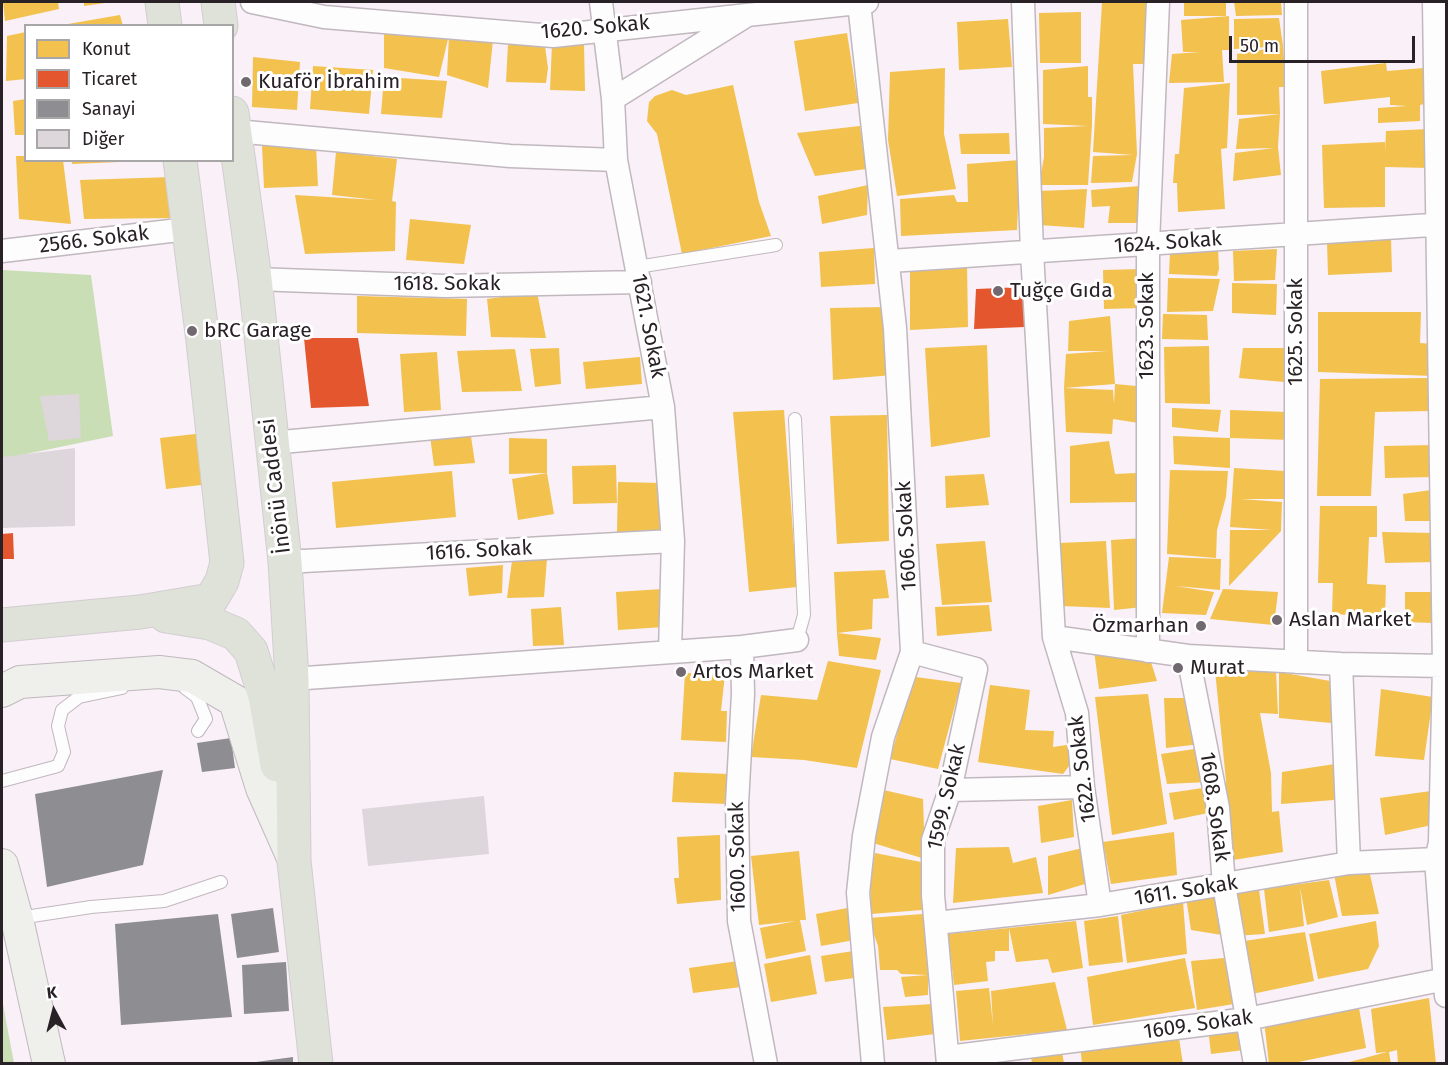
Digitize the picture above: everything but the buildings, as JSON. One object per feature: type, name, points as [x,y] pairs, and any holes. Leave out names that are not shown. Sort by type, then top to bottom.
[{"type":"main road","points":[[162,2],[165,24]]},
{"type":"main road","points":[[218,2],[221,24]]},
{"type":"main road","name":"İnönü Caddesi","points":[[234,122],[255,279],[285,562],[292,678],[294,861],[316,1064]]},
{"type":"main road","points":[[2,625],[140,612],[211,600],[222,581],[227,563],[203,341],[180,162]]},
{"type":"main road","points":[[140,612],[210,623],[236,634],[251,651],[265,696],[294,861]]},
{"type":"main road","name":"İnönü Caddesi","points":[[2,691],[20,682],[159,672],[192,676],[235,701],[262,788],[294,861]]},
{"type":"main road","points":[[2,865],[17,919],[49,1064]]},
{"type":"street","name":"1620. Sokak","points":[[252,2],[324,17],[553,36],[749,7],[863,2]]},
{"type":"street","name":"1621. Sokak","points":[[601,2],[613,99],[616,160],[663,407],[673,541],[670,652]]},
{"type":"street","name":"1606. Sokak","points":[[863,2],[890,261],[908,543],[912,652],[883,737],[858,892],[873,1064]]},
{"type":"street","name":"1622. Sokak","points":[[1023,2],[1032,252],[1054,637],[1077,713],[1083,787],[1100,904]]},
{"type":"street","name":"1623. Sokak","points":[[1148,651],[1148,244],[1158,2]]},
{"type":"street","name":"1625. Sokak","points":[[1296,2],[1296,662]]},
{"type":"street","points":[[1434,2],[1443,225],[1445,653],[1440,843],[1436,859],[1446,985]]},
{"type":"street","points":[[613,99],[749,7]]},
{"type":"street","points":[[234,122],[510,156],[616,160]]},
{"type":"street","name":"1624. Sokak","points":[[890,261],[1443,225]]},
{"type":"street","name":"2566. Sokak","points":[[2,251],[187,228]]},
{"type":"street","name":"1618. Sokak","points":[[255,279],[445,286],[638,275]]},
{"type":"street","points":[[271,443],[663,407]]},
{"type":"street","name":"1616. Sokak","points":[[285,562],[673,541]]},
{"type":"street","points":[[1054,637],[1188,657],[1341,664],[1445,653]]},
{"type":"street","points":[[292,678],[742,647],[796,640]]},
{"type":"street","name":"1600. Sokak","points":[[742,647],[743,694],[737,804],[739,921],[766,1064]]},
{"type":"street","name":"1599. Sokak","points":[[912,652],[976,669],[950,790],[933,840],[933,896],[948,1060]]},
{"type":"street","name":"1608. Sokak","points":[[1188,657],[1218,808],[1224,885],[1255,1064]]},
{"type":"street","points":[[1341,664],[1349,863]]},
{"type":"street","points":[[950,790],[1083,787]]},
{"type":"street","name":"1611. Sokak","points":[[936,923],[1100,904],[1349,863],[1436,859]]},
{"type":"street","name":"1609. Sokak","points":[[948,1060],[1247,1019],[1446,985]]},
{"type":"lane","points":[[638,275],[776,245]]},
{"type":"lane","points":[[795,420],[804,615],[796,640]]},
{"type":"lane","points":[[2,781],[58,766],[64,752],[58,726],[62,711],[79,697],[146,683],[180,685],[197,697],[206,719],[198,731]]},
{"type":"lane","points":[[17,919],[91,907],[164,901],[221,882]]},
{"type":"green space","points":[[2,270],[91,275],[113,436],[2,459]]},
{"type":"green space","points":[[2,998],[7,1026],[14,1063],[2,1063]]},
{"type":"place","name":"Kuaför İbrahim","points":[[246,82]]},
{"type":"place","name":"Tuğçe Gıda","points":[[998,291]]},
{"type":"place","name":"bRC Garage","points":[[192,331]]},
{"type":"place","name":"Aslan Market","points":[[1277,620]]},
{"type":"place","name":"Özmarhan","points":[[1201,626]]},
{"type":"place","name":"Murat","points":[[1178,668]]},
{"type":"place","name":"Artos Market","points":[[681,672]]}]
